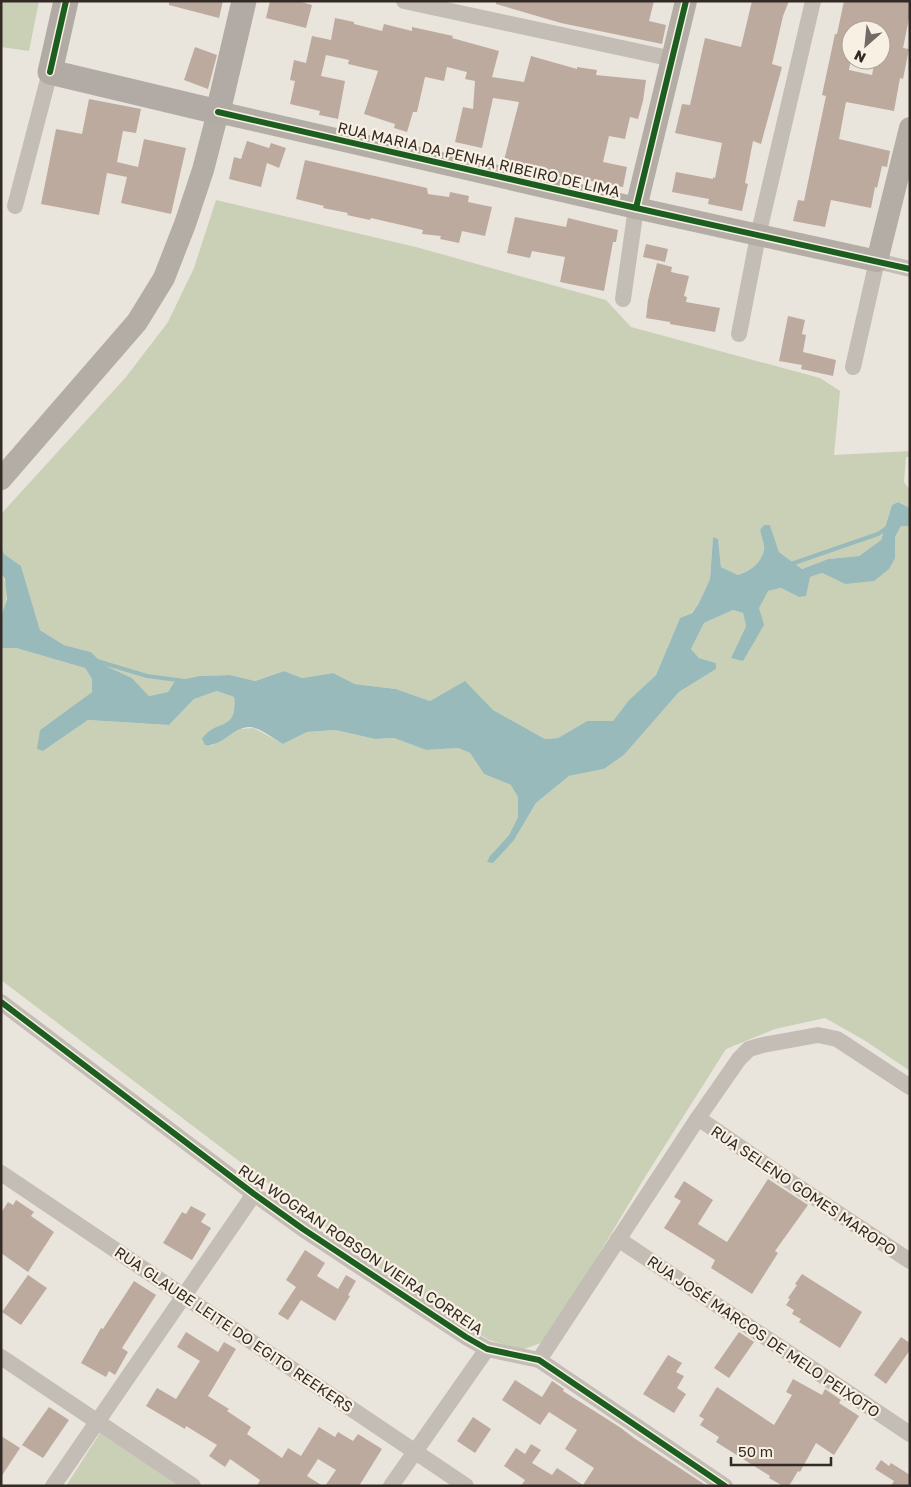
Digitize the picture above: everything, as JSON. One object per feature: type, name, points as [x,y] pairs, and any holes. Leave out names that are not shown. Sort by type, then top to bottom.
[{"type":"main road","points":[[50,72],[66,1]]},
{"type":"main road","points":[[218,112],[244,1]]},
{"type":"main road","name":"RUA MARIA DA PENHA RIBEIRO DE LIMA","points":[[50,72],[218,112]]},
{"type":"street","points":[[404,1],[673,59]]},
{"type":"street","points":[[623,299],[636,208],[686,1]]},
{"type":"street","points":[[739,334],[758,236],[813,1]]},
{"type":"street","points":[[15,206],[50,72]]},
{"type":"street","points":[[1,480],[137,322],[164,278],[203,170],[218,112]]},
{"type":"street","name":"RUA MARIA DA PENHA RIBEIRO DE LIMA","points":[[218,112],[910,269]]},
{"type":"street","points":[[853,367],[910,128]]},
{"type":"street","name":"RUA WOGRAN ROBSON VIEIRA CORREIA","points":[[1,1002],[254,1194],[360,1267],[487,1349],[539,1360],[725,1486]]},
{"type":"street","points":[[539,1360],[698,1118],[738,1059],[749,1049],[818,1035],[836,1039],[910,1087]]},
{"type":"street","name":"RUA SELENO GOMES MAROPO","points":[[698,1118],[793,1184],[910,1261]]},
{"type":"street","name":"RUA GLAUBE LEITE DO EGITO REEKERS","points":[[1,1173],[466,1486]]},
{"type":"street","points":[[53,1486],[254,1194]]},
{"type":"street","name":"RUA JOSÉ MARCOS DE MELO PEIXOTO","points":[[618,1239],[910,1434]]},
{"type":"street","points":[[391,1486],[487,1349]]},
{"type":"street","points":[[1,1357],[193,1486]]},
{"type":"green space","points":[[1,1],[39,1],[29,51],[1,47]]},
{"type":"green space","points":[[216,200],[416,247],[606,300],[631,327],[820,378],[840,391],[834,455],[910,451],[910,457],[906,457],[904,482],[910,490],[910,508],[898,502],[892,505],[881,540],[859,556],[828,559],[802,569],[779,552],[770,525],[760,530],[764,549],[763,556],[751,569],[738,575],[721,567],[718,539],[713,537],[710,579],[699,603],[691,613],[680,618],[656,675],[629,700],[613,721],[587,721],[558,738],[545,739],[493,710],[465,682],[430,701],[396,689],[355,684],[333,673],[302,678],[284,671],[254,681],[230,675],[199,676],[175,681],[168,692],[149,696],[132,678],[104,665],[91,652],[64,645],[40,630],[21,566],[4,554],[1,546],[1,514],[126,377],[168,322],[194,268]]},
{"type":"green space","points":[[901,526],[910,526],[910,1071],[864,1040],[825,1018],[775,1029],[726,1049],[645,1177],[547,1341],[521,1350],[489,1340],[423,1301],[1,980],[1,648],[16,648],[85,668],[92,679],[92,692],[40,730],[43,751],[88,720],[169,725],[194,699],[217,691],[234,697],[234,712],[224,725],[205,734],[211,746],[240,729],[254,728],[283,744],[307,732],[335,730],[375,739],[394,738],[426,750],[458,748],[470,753],[484,774],[512,785],[518,797],[518,817],[509,835],[490,856],[514,840],[536,803],[569,776],[604,769],[624,755],[679,692],[716,669],[716,663],[699,658],[691,649],[704,623],[733,610],[743,613],[746,626],[731,658],[767,591],[781,588],[799,597],[810,577],[822,573],[845,584],[895,558],[895,537]]},
{"type":"green space","points":[[1,573],[6,584],[7,595],[1,617]]},
{"type":"green space","points":[[100,1433],[179,1486],[66,1486]]},
{"type":"water","points":[[898,502],[910,508],[910,526],[901,526],[895,537],[895,558],[889,569],[874,581],[845,584],[822,573],[810,577],[806,596],[799,597],[781,588],[768,591],[759,608],[764,625],[743,661],[731,658],[746,626],[743,613],[733,610],[704,623],[691,649],[699,658],[716,663],[716,669],[679,692],[624,755],[604,769],[569,776],[536,803],[514,840],[493,863],[487,862],[509,835],[518,817],[518,797],[511,785],[484,774],[470,753],[458,748],[426,750],[394,738],[375,739],[335,730],[307,732],[283,744],[258,729],[248,727],[218,743],[205,745],[202,739],[213,729],[229,721],[234,708],[234,697],[217,691],[194,699],[169,725],[88,720],[43,751],[37,749],[40,730],[92,692],[92,679],[85,668],[16,648],[1,648],[1,617],[7,599],[5,579],[1,573],[1,546],[4,554],[21,566],[40,630],[64,645],[91,652],[104,665],[132,678],[149,696],[168,692],[175,681],[199,676],[230,675],[255,681],[284,671],[302,678],[333,673],[355,684],[396,689],[430,701],[465,681],[493,710],[545,739],[558,738],[587,721],[613,721],[629,700],[656,675],[680,618],[692,613],[699,603],[710,579],[713,537],[718,539],[721,567],[738,575],[751,569],[758,563],[763,555],[764,548],[760,530],[764,525],[770,525],[779,552],[802,569],[828,559],[859,556],[881,540],[892,505]]},
{"type":"building","points":[[169,1],[223,1],[219,18],[169,5]]},
{"type":"building","points":[[270,1],[298,1],[312,5],[306,28],[266,18]]},
{"type":"building","points":[[496,1],[654,1],[649,21],[666,25],[662,44],[561,23],[496,4]]},
{"type":"building","points":[[752,1],[789,1],[783,16],[772,64],[782,67],[761,144],[753,141],[745,183],[748,184],[742,211],[708,204],[709,199],[672,192],[676,172],[715,178],[722,143],[675,133],[682,104],[690,105],[705,38],[741,47]]},
{"type":"building","points":[[844,1],[910,1],[910,14],[903,48],[909,49],[903,79],[900,78],[894,111],[846,102],[839,139],[890,151],[887,167],[882,166],[871,208],[831,200],[825,227],[793,221],[798,200],[804,201],[826,96],[822,95],[835,34],[837,34]]},
{"type":"building","points":[[335,18],[382,31],[384,24],[412,31],[412,27],[453,36],[452,38],[499,51],[492,77],[524,82],[531,56],[577,69],[577,67],[597,70],[596,75],[646,80],[638,119],[630,117],[625,139],[609,136],[603,162],[627,167],[623,187],[575,178],[574,180],[503,164],[519,102],[493,98],[482,148],[455,142],[463,107],[473,109],[475,81],[465,79],[467,72],[447,67],[444,81],[425,77],[417,112],[413,112],[407,132],[394,128],[395,124],[364,114],[378,71],[348,64],[349,60],[326,55],[321,76],[345,81],[338,119],[319,115],[320,111],[290,104],[295,81],[290,80],[294,60],[306,63],[312,36],[331,40]]},
{"type":"building","points":[[195,47],[217,55],[208,89],[184,80]]},
{"type":"building","points":[[89,99],[141,109],[136,133],[123,131],[117,162],[138,167],[144,139],[186,148],[171,214],[121,203],[127,177],[107,173],[99,215],[41,204],[56,129],[82,134]]},
{"type":"building","points":[[247,141],[269,148],[271,143],[286,148],[279,168],[267,163],[261,187],[229,179],[234,157],[241,159]]},
{"type":"building","points":[[305,160],[427,188],[428,194],[449,197],[450,192],[469,196],[468,202],[492,207],[485,236],[462,231],[459,243],[440,239],[441,236],[422,234],[423,230],[371,218],[370,220],[347,215],[348,213],[323,208],[324,206],[296,199]]},
{"type":"building","points":[[515,217],[566,227],[568,218],[618,230],[616,242],[613,242],[604,291],[560,282],[565,257],[532,251],[530,258],[507,253]]},
{"type":"building","points":[[646,244],[668,249],[665,262],[643,257]]},
{"type":"building","points":[[657,263],[672,267],[671,272],[689,276],[684,296],[687,297],[686,302],[720,308],[715,332],[646,318],[648,300]]},
{"type":"building","points":[[788,316],[805,320],[802,334],[806,335],[803,352],[836,360],[833,376],[801,369],[802,365],[779,361]]},
{"type":"building","points":[[768,1179],[808,1205],[775,1251],[778,1253],[752,1294],[711,1268],[715,1260],[664,1228],[681,1201],[674,1197],[684,1181],[713,1200],[698,1224],[727,1242]]},
{"type":"building","points":[[16,1200],[34,1212],[31,1216],[54,1232],[28,1272],[1,1253],[1,1213],[8,1202],[13,1205]]},
{"type":"building","points":[[191,1206],[206,1214],[201,1222],[211,1228],[192,1260],[163,1243],[182,1212],[186,1214]]},
{"type":"building","points":[[305,1250],[325,1263],[317,1276],[338,1289],[346,1275],[356,1281],[348,1295],[350,1296],[335,1321],[301,1300],[288,1320],[278,1314],[296,1287],[286,1280]]},
{"type":"building","points":[[802,1274],[862,1312],[840,1348],[799,1322],[801,1319],[792,1314],[794,1310],[786,1305],[790,1299],[788,1298],[797,1285],[795,1284]]},
{"type":"building","points":[[28,1275],[47,1288],[21,1325],[2,1312]]},
{"type":"building","points":[[134,1281],[156,1295],[122,1348],[128,1352],[115,1375],[109,1371],[106,1377],[81,1363],[101,1328],[103,1329]]},
{"type":"building","points":[[186,1332],[218,1352],[224,1342],[236,1349],[208,1396],[229,1409],[227,1411],[251,1427],[247,1434],[282,1458],[288,1448],[301,1456],[319,1427],[335,1437],[338,1432],[353,1441],[358,1434],[382,1449],[359,1486],[325,1486],[336,1470],[318,1459],[307,1476],[323,1486],[257,1486],[260,1480],[230,1459],[225,1467],[209,1456],[217,1445],[186,1426],[185,1429],[146,1406],[157,1388],[176,1399],[200,1361],[177,1347]]},
{"type":"building","points":[[739,1332],[754,1342],[729,1378],[714,1368]]},
{"type":"building","points":[[901,1337],[910,1343],[910,1350],[886,1384],[874,1375]]},
{"type":"building","points":[[668,1355],[682,1363],[676,1372],[684,1376],[677,1388],[686,1394],[674,1413],[643,1394]]},
{"type":"building","points":[[793,1379],[822,1395],[825,1389],[841,1400],[839,1403],[859,1416],[834,1455],[816,1443],[800,1472],[798,1471],[789,1486],[783,1486],[716,1442],[719,1437],[700,1425],[704,1419],[699,1416],[717,1387],[774,1425],[792,1395],[786,1392]]},
{"type":"building","points":[[515,1380],[542,1397],[552,1381],[564,1389],[563,1391],[707,1486],[521,1486],[525,1480],[504,1466],[516,1448],[525,1454],[531,1444],[541,1450],[532,1463],[552,1475],[557,1468],[583,1485],[594,1468],[565,1449],[577,1430],[549,1412],[540,1425],[502,1400]]},
{"type":"building","points":[[49,1407],[69,1420],[43,1458],[22,1445]]},
{"type":"building","points":[[473,1417],[491,1429],[475,1453],[457,1441]]},
{"type":"building","points":[[1,1436],[20,1448],[1,1477]]},
{"type":"building","points":[[881,1460],[889,1466],[891,1463],[910,1475],[910,1486],[891,1486],[894,1481],[875,1469]]},
{"type":"waterway","points":[[791,564],[878,534],[887,528]]},
{"type":"waterway","points":[[97,661],[147,676],[185,681]]},
{"type":"cycle path","points":[[50,72],[66,1]]},
{"type":"cycle path","points":[[636,208],[686,1]]},
{"type":"cycle path","points":[[218,112],[910,269]]},
{"type":"cycle path","points":[[1,1002],[303,1229],[487,1349],[539,1360],[725,1486]]}]
